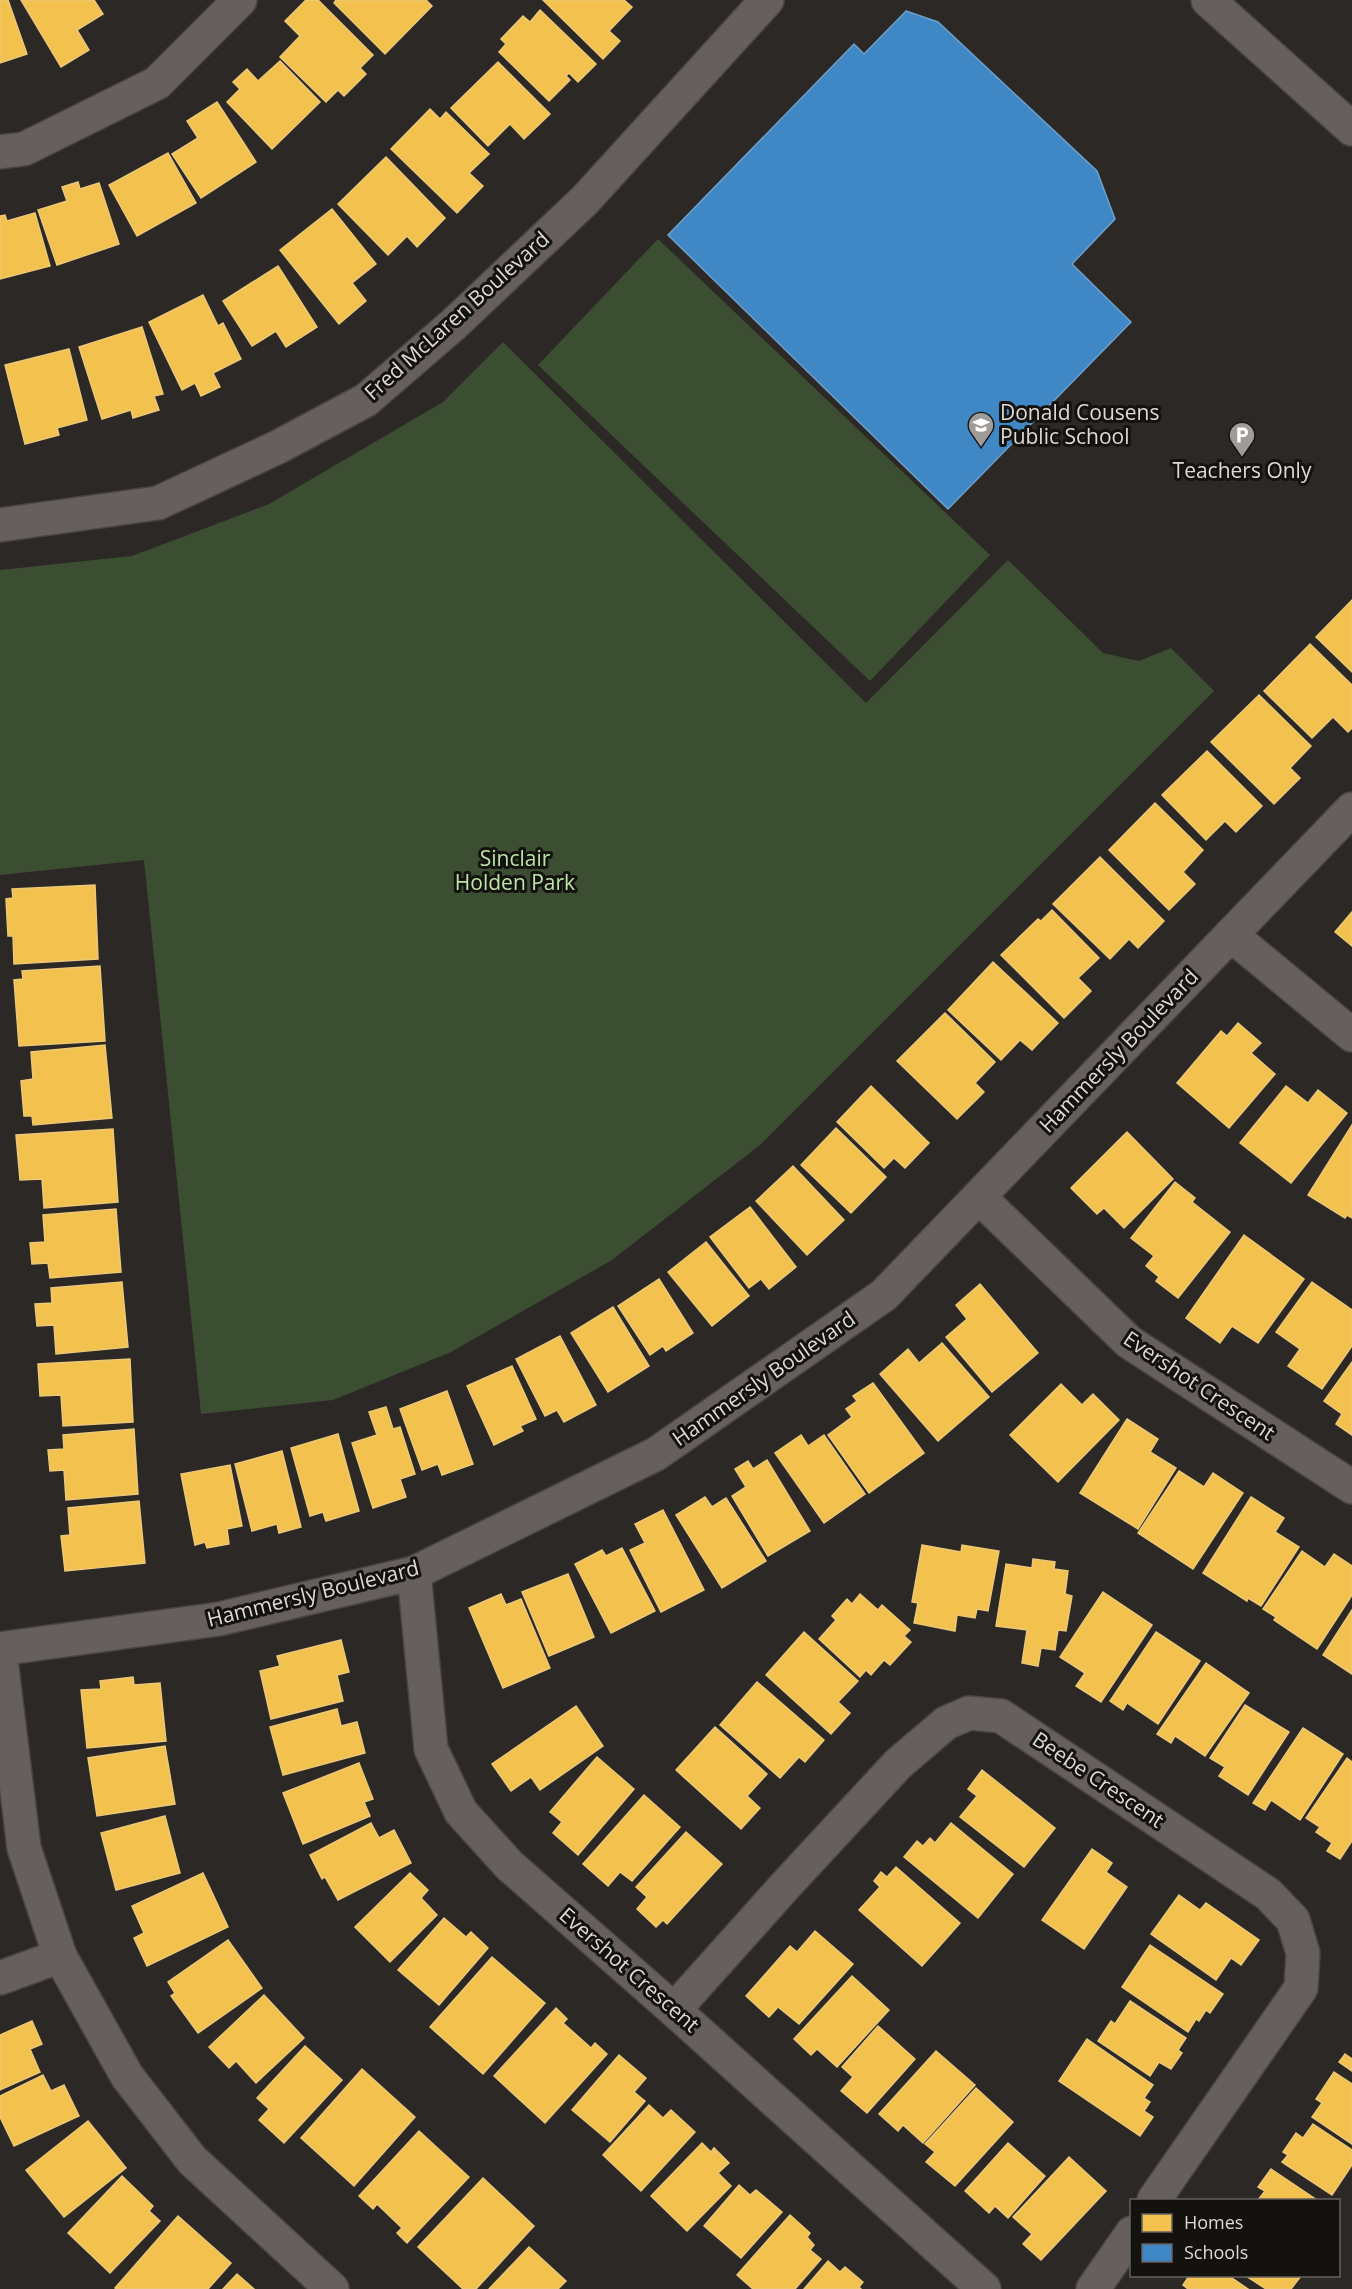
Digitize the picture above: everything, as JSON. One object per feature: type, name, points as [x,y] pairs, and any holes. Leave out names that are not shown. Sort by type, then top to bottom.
[{"type":"street","points":[[0,152],[24,149],[157,83],[240,0]]},
{"type":"street","name":"Fred McLaren Boulevard","points":[[0,525],[158,503],[278,447],[366,400],[454,324],[585,200],[767,0]]},
{"type":"street","points":[[1208,0],[1352,129]]},
{"type":"street","name":"Hammersly Boulevard","points":[[0,1650],[219,1619],[414,1573],[656,1454],[884,1295],[1352,809]]},
{"type":"street","points":[[1231,935],[1352,1035]]},
{"type":"street","name":"Evershot Crescent","points":[[979,1197],[1129,1342],[1352,1487]]},
{"type":"street","name":"Evershot Crescent","points":[[414,1573],[431,1749],[461,1812],[509,1865],[984,2289]]},
{"type":"street","points":[[0,1650],[24,1848],[60,1956],[127,2076],[192,2160],[333,2289]]},
{"type":"street","name":"Beebe Crescent","points":[[674,2010],[898,1764],[946,1723],[969,1713],[1001,1716],[1268,1894],[1293,1920],[1303,1953],[1300,1988],[1155,2199]]},
{"type":"street","points":[[0,1978],[60,1956]]},
{"type":"street","points":[[1093,2289],[1130,2235]]},
{"type":"green space","points":[[658,239],[990,555],[870,681],[538,365]]},
{"type":"green space","name":"Sinclair Holden Park","points":[[503,342],[866,703],[1008,560],[1103,653],[1139,661],[1171,648],[1214,691],[760,1145],[612,1260],[451,1352],[333,1400],[201,1414],[144,860],[0,875],[0,570],[132,556],[269,504],[443,402]]},
{"type":"building: Homes","points":[[0,0],[8,0],[27,54],[0,63]]},
{"type":"building: Homes","points":[[21,0],[94,0],[103,14],[77,30],[89,50],[61,67]]},
{"type":"building: Homes","points":[[306,0],[318,0],[373,55],[360,68],[366,74],[344,96],[338,90],[326,102],[280,57],[300,36],[285,21]]},
{"type":"building: Homes","points":[[336,0],[426,0],[432,6],[385,54],[334,3]]},
{"type":"building: Homes","points":[[543,0],[624,0],[632,7],[609,31],[620,41],[603,59]]},
{"type":"building: Homes","points":[[540,10],[596,64],[578,82],[569,73],[566,76],[570,80],[549,101],[499,52],[506,44],[501,39],[523,16],[530,22]]},
{"type":"building: Homes","points":[[280,61],[320,102],[272,149],[227,102],[240,89],[233,82],[247,69],[258,81]]},
{"type":"building: Homes","points":[[498,62],[550,114],[524,139],[510,124],[488,146],[451,108]]},
{"type":"building: Homes","points":[[217,102],[256,162],[201,198],[172,154],[198,138],[187,121]]},
{"type":"building: Homes","points":[[430,109],[440,119],[446,112],[489,154],[469,173],[483,186],[457,213],[391,149]]},
{"type":"building: Homes","points":[[168,153],[196,203],[137,236],[109,185]]},
{"type":"building: Homes","points":[[386,157],[445,218],[417,247],[407,236],[388,255],[338,204]]},
{"type":"building: Homes","points":[[78,182],[80,189],[99,183],[119,244],[57,265],[38,210],[67,201],[62,187]]},
{"type":"building: Homes","points":[[332,209],[376,264],[352,283],[366,301],[339,324],[280,250]]},
{"type":"building: Homes","points":[[35,213],[50,266],[0,279],[0,216],[5,215],[7,221]]},
{"type":"building: Homes","points":[[278,266],[317,327],[286,347],[276,331],[252,346],[223,301]]},
{"type":"building: Homes","points":[[203,295],[218,326],[223,323],[241,359],[213,373],[220,387],[201,396],[195,383],[182,390],[149,322]]},
{"type":"building: Homes","points":[[142,327],[163,394],[154,396],[159,410],[133,418],[131,410],[102,419],[79,347]]},
{"type":"building: Homes","points":[[69,349],[87,420],[57,428],[59,435],[25,444],[5,365]]},
{"type":"building: Homes","points":[[1352,600],[1352,672],[1316,637]]},
{"type":"building: Homes","points":[[1310,644],[1352,685],[1352,728],[1348,732],[1333,717],[1312,738],[1264,691]]},
{"type":"building: Homes","points":[[1259,695],[1311,746],[1290,768],[1300,778],[1274,804],[1211,742]]},
{"type":"building: Homes","points":[[1207,751],[1262,806],[1236,832],[1225,821],[1206,840],[1162,795]]},
{"type":"building: Homes","points":[[1155,803],[1203,850],[1183,872],[1195,884],[1169,910],[1109,850]]},
{"type":"building: Homes","points":[[1100,857],[1164,921],[1138,948],[1129,939],[1110,959],[1053,904]]},
{"type":"building: Homes","points":[[95,885],[98,959],[14,964],[13,936],[8,936],[6,899],[13,898],[12,889]]},
{"type":"building: Homes","points":[[1052,910],[1099,958],[1078,978],[1091,991],[1064,1018],[1001,955],[1038,919],[1041,921]]},
{"type":"building: Homes","points":[[1352,912],[1352,946],[1335,932]]},
{"type":"building: Homes","points":[[993,962],[1058,1023],[1032,1050],[1020,1040],[1001,1060],[948,1010]]},
{"type":"building: Homes","points":[[100,966],[105,1041],[19,1046],[14,980],[23,979],[22,971]]},
{"type":"building: Homes","points":[[945,1013],[995,1062],[975,1083],[984,1092],[957,1119],[897,1061]]},
{"type":"building: Homes","points":[[1238,1023],[1261,1043],[1251,1053],[1275,1074],[1229,1128],[1177,1083],[1221,1031],[1227,1036]]},
{"type":"building: Homes","points":[[105,1045],[112,1118],[33,1125],[32,1116],[24,1116],[21,1081],[33,1079],[31,1052]]},
{"type":"building: Homes","points":[[871,1086],[929,1143],[905,1168],[894,1158],[884,1168],[837,1122]]},
{"type":"building: Homes","points":[[1286,1086],[1308,1103],[1318,1090],[1347,1113],[1291,1183],[1240,1143]]},
{"type":"building: Homes","points":[[1352,1125],[1352,1218],[1347,1215],[1345,1218],[1308,1195]]},
{"type":"building: Homes","points":[[836,1128],[886,1177],[851,1213],[801,1165]]},
{"type":"building: Homes","points":[[113,1129],[118,1202],[44,1208],[42,1179],[20,1180],[16,1135]]},
{"type":"building: Homes","points":[[1127,1132],[1173,1179],[1124,1228],[1104,1208],[1097,1214],[1071,1188]]},
{"type":"building: Homes","points":[[793,1166],[844,1220],[807,1255],[756,1201]]},
{"type":"building: Homes","points":[[1175,1182],[1195,1198],[1192,1202],[1230,1232],[1178,1298],[1156,1281],[1159,1277],[1146,1266],[1154,1256],[1131,1238]]},
{"type":"building: Homes","points":[[750,1207],[796,1267],[769,1289],[761,1279],[749,1288],[710,1237]]},
{"type":"building: Homes","points":[[116,1209],[121,1272],[50,1278],[48,1263],[32,1264],[30,1243],[45,1242],[43,1215]]},
{"type":"building: Homes","points":[[1244,1235],[1304,1279],[1258,1343],[1232,1326],[1220,1343],[1186,1318]]},
{"type":"building: Homes","points":[[706,1242],[749,1296],[712,1326],[668,1272]]},
{"type":"building: Homes","points":[[659,1279],[693,1333],[666,1351],[663,1346],[650,1355],[618,1306]]},
{"type":"building: Homes","points":[[122,1282],[128,1347],[56,1354],[54,1325],[37,1326],[35,1304],[52,1303],[51,1288]]},
{"type":"building: Homes","points":[[1312,1282],[1352,1310],[1352,1346],[1322,1389],[1288,1366],[1300,1349],[1276,1332]]},
{"type":"building: Homes","points":[[980,1284],[1038,1353],[992,1392],[946,1337],[967,1319],[956,1305]]},
{"type":"building: Homes","points":[[613,1307],[649,1366],[608,1392],[571,1333]]},
{"type":"building: Homes","points":[[560,1336],[596,1405],[564,1422],[557,1410],[545,1416],[516,1359]]},
{"type":"building: Homes","points":[[942,1343],[989,1397],[938,1441],[880,1374],[908,1349],[919,1363]]},
{"type":"building: Homes","points":[[130,1359],[133,1422],[63,1426],[61,1395],[40,1396],[38,1364]]},
{"type":"building: Homes","points":[[1352,1362],[1352,1435],[1336,1424],[1342,1414],[1324,1401]]},
{"type":"building: Homes","points":[[512,1366],[536,1419],[520,1426],[523,1431],[494,1445],[467,1386]]},
{"type":"building: Homes","points":[[873,1383],[924,1453],[869,1493],[828,1435],[852,1417],[846,1409],[857,1401],[853,1396]]},
{"type":"building: Homes","points":[[1061,1384],[1082,1405],[1093,1394],[1119,1420],[1058,1482],[1010,1435]]},
{"type":"building: Homes","points":[[447,1391],[473,1464],[442,1475],[438,1464],[422,1470],[400,1409]]},
{"type":"building: Homes","points":[[386,1407],[393,1429],[400,1427],[415,1474],[400,1479],[406,1497],[373,1508],[352,1443],[377,1435],[369,1412]]},
{"type":"building: Homes","points":[[1127,1419],[1158,1439],[1150,1452],[1176,1468],[1138,1529],[1080,1493]]},
{"type":"building: Homes","points":[[134,1429],[138,1494],[66,1500],[64,1470],[50,1471],[48,1450],[64,1449],[63,1435]]},
{"type":"building: Homes","points":[[338,1434],[359,1511],[326,1521],[323,1512],[310,1516],[291,1448]]},
{"type":"building: Homes","points":[[801,1435],[808,1446],[824,1435],[865,1494],[824,1523],[775,1453]]},
{"type":"building: Homes","points":[[282,1451],[301,1527],[279,1533],[277,1524],[252,1531],[235,1464]]},
{"type":"building: Homes","points":[[767,1460],[810,1531],[768,1556],[732,1496],[746,1487],[735,1469],[748,1461],[753,1469]]},
{"type":"building: Homes","points":[[230,1465],[242,1526],[227,1529],[229,1544],[207,1548],[205,1542],[195,1545],[181,1474]]},
{"type":"building: Homes","points":[[1179,1471],[1204,1487],[1213,1473],[1243,1493],[1193,1569],[1138,1533]]},
{"type":"building: Homes","points":[[705,1497],[712,1507],[726,1498],[766,1561],[722,1588],[676,1515]]},
{"type":"building: Homes","points":[[1251,1497],[1284,1518],[1275,1532],[1299,1547],[1261,1606],[1248,1598],[1247,1601],[1203,1573]]},
{"type":"building: Homes","points":[[139,1501],[145,1563],[65,1571],[61,1536],[70,1535],[68,1508]]},
{"type":"building: Homes","points":[[663,1510],[704,1590],[661,1612],[630,1550],[645,1543],[635,1524]]},
{"type":"building: Homes","points":[[922,1545],[961,1552],[962,1545],[999,1551],[988,1611],[977,1609],[975,1618],[957,1615],[955,1631],[914,1623],[918,1603],[912,1602]]},
{"type":"building: Homes","points":[[622,1548],[655,1611],[611,1633],[575,1564],[602,1550],[606,1556]]},
{"type":"building: Homes","points":[[1302,1551],[1325,1567],[1334,1554],[1352,1566],[1352,1595],[1317,1649],[1274,1620],[1276,1617],[1263,1609]]},
{"type":"building: Homes","points":[[1033,1559],[1055,1562],[1054,1569],[1068,1571],[1065,1594],[1072,1596],[1066,1631],[1058,1630],[1055,1650],[1041,1648],[1038,1666],[1022,1663],[1027,1630],[996,1626],[1006,1564],[1032,1568]]},
{"type":"building: Homes","points":[[568,1574],[594,1637],[549,1656],[522,1592]]},
{"type":"building: Homes","points":[[1103,1592],[1152,1625],[1101,1702],[1076,1686],[1085,1673],[1060,1657]]},
{"type":"building: Homes","points":[[501,1594],[506,1605],[521,1599],[550,1668],[503,1688],[469,1608]]},
{"type":"building: Homes","points":[[860,1594],[878,1610],[882,1605],[910,1630],[904,1636],[911,1642],[890,1665],[884,1660],[871,1675],[866,1670],[860,1677],[819,1639],[836,1620],[832,1616],[847,1599],[852,1604]]},
{"type":"building: Homes","points":[[1352,1610],[1352,1674],[1323,1655]]},
{"type":"building: Homes","points":[[804,1632],[858,1681],[838,1702],[850,1713],[831,1734],[766,1675]]},
{"type":"building: Homes","points":[[1156,1632],[1200,1661],[1158,1724],[1127,1703],[1123,1710],[1110,1701]]},
{"type":"building: Homes","points":[[341,1640],[349,1672],[337,1675],[343,1701],[271,1719],[260,1671],[280,1666],[277,1656]]},
{"type":"building: Homes","points":[[1206,1663],[1249,1693],[1205,1756],[1175,1736],[1171,1743],[1157,1734]]},
{"type":"building: Homes","points":[[133,1677],[134,1685],[160,1683],[166,1741],[87,1748],[81,1690],[101,1689],[100,1681]]},
{"type":"building: Homes","points":[[757,1682],[824,1740],[805,1762],[799,1757],[780,1778],[720,1725]]},
{"type":"building: Homes","points":[[1245,1705],[1289,1732],[1248,1795],[1219,1776],[1225,1767],[1210,1758]]},
{"type":"building: Homes","points":[[576,1706],[603,1746],[540,1790],[531,1777],[511,1791],[492,1764]]},
{"type":"building: Homes","points":[[337,1709],[341,1726],[357,1722],[365,1753],[283,1775],[270,1727]]},
{"type":"building: Homes","points":[[715,1727],[767,1774],[747,1796],[760,1808],[741,1829],[676,1770]]},
{"type":"building: Homes","points":[[1303,1728],[1343,1754],[1300,1820],[1271,1800],[1265,1810],[1253,1803]]},
{"type":"building: Homes","points":[[165,1746],[175,1804],[97,1816],[88,1758]]},
{"type":"building: Homes","points":[[597,1757],[634,1789],[578,1855],[553,1833],[562,1822],[550,1812]]},
{"type":"building: Homes","points":[[1347,1758],[1352,1762],[1352,1841],[1340,1859],[1327,1851],[1332,1843],[1316,1832],[1320,1827],[1306,1818]]},
{"type":"building: Homes","points":[[359,1763],[373,1799],[364,1802],[370,1816],[303,1844],[283,1793]]},
{"type":"building: Homes","points":[[982,1770],[1055,1828],[1024,1867],[960,1817],[977,1796],[968,1789]]},
{"type":"building: Homes","points":[[644,1795],[680,1827],[632,1881],[620,1872],[608,1886],[583,1864]]},
{"type":"building: Homes","points":[[165,1816],[180,1873],[116,1890],[101,1833]]},
{"type":"building: Homes","points":[[371,1823],[379,1838],[394,1830],[411,1863],[338,1900],[325,1877],[322,1879],[310,1855]]},
{"type":"building: Homes","points":[[951,1823],[1013,1874],[978,1918],[904,1857],[917,1841],[923,1846],[930,1838],[935,1843]]},
{"type":"building: Homes","points":[[686,1832],[722,1864],[667,1924],[663,1920],[656,1927],[637,1909],[647,1897],[636,1887]]},
{"type":"building: Homes","points":[[1092,1849],[1112,1863],[1106,1872],[1127,1887],[1084,1949],[1042,1920]]},
{"type":"building: Homes","points":[[896,1867],[960,1923],[922,1966],[859,1910],[880,1887],[874,1881],[881,1872],[887,1877]]},
{"type":"building: Homes","points":[[203,1873],[228,1927],[147,1966],[134,1938],[144,1933],[132,1906]]},
{"type":"building: Homes","points":[[410,1873],[428,1890],[421,1898],[437,1915],[390,1962],[355,1927]]},
{"type":"building: Homes","points":[[1179,1895],[1200,1910],[1206,1903],[1259,1940],[1241,1965],[1231,1958],[1216,1980],[1151,1934]]},
{"type":"building: Homes","points":[[444,1918],[466,1937],[471,1932],[488,1948],[439,2005],[398,1970]]},
{"type":"building: Homes","points":[[815,1931],[853,1964],[799,2024],[778,2007],[769,2017],[746,1996],[790,1946],[797,1952]]},
{"type":"building: Homes","points":[[228,1940],[262,1988],[198,2033],[171,1996],[175,1993],[168,1982]]},
{"type":"building: Homes","points":[[1150,1945],[1223,1994],[1210,2013],[1206,2010],[1199,2021],[1196,2019],[1188,2032],[1122,1987]]},
{"type":"building: Homes","points":[[492,1957],[545,2003],[483,2074],[430,2027]]},
{"type":"building: Homes","points":[[852,1976],[889,2010],[837,2067],[817,2049],[811,2055],[794,2039]]},
{"type":"building: Homes","points":[[264,1995],[304,2038],[256,2083],[236,2061],[229,2068],[209,2047]]},
{"type":"building: Homes","points":[[1130,2001],[1186,2038],[1178,2050],[1182,2053],[1171,2069],[1159,2062],[1150,2076],[1098,2041],[1111,2021],[1115,2024]]},
{"type":"building: Homes","points":[[556,2008],[567,2019],[563,2023],[591,2048],[595,2043],[607,2054],[545,2123],[494,2076]]},
{"type":"building: Homes","points":[[32,2021],[42,2044],[30,2049],[40,2072],[0,2090],[0,2035]]},
{"type":"building: Homes","points":[[878,2026],[915,2059],[867,2113],[841,2091],[853,2077],[842,2067]]},
{"type":"building: Homes","points":[[1087,2039],[1153,2085],[1144,2098],[1150,2102],[1144,2111],[1153,2117],[1140,2136],[1059,2081]]},
{"type":"building: Homes","points":[[305,2046],[342,2080],[284,2143],[259,2120],[269,2109],[257,2098]]},
{"type":"building: Homes","points":[[936,2051],[975,2085],[923,2143],[903,2125],[898,2131],[879,2114]]},
{"type":"building: Homes","points":[[1345,2054],[1352,2059],[1352,2071],[1339,2062]]},
{"type":"building: Homes","points":[[619,2055],[646,2078],[634,2092],[645,2101],[610,2142],[572,2110]]},
{"type":"building: Homes","points":[[362,2069],[415,2117],[354,2186],[301,2138]]},
{"type":"building: Homes","points":[[1334,2072],[1352,2084],[1352,2144],[1312,2117],[1322,2103],[1316,2099]]},
{"type":"building: Homes","points":[[43,2075],[51,2091],[64,2085],[79,2116],[14,2146],[0,2117],[0,2096]]},
{"type":"building: Homes","points":[[976,2088],[1013,2122],[955,2186],[926,2162],[935,2152],[925,2144]]},
{"type":"building: Homes","points":[[649,2105],[663,2118],[671,2110],[695,2132],[641,2191],[603,2155]]},
{"type":"building: Homes","points":[[88,2121],[126,2168],[64,2217],[26,2170]]},
{"type":"building: Homes","points":[[1313,2124],[1352,2150],[1352,2165],[1332,2195],[1282,2162],[1288,2155],[1283,2152],[1296,2133],[1303,2138]]},
{"type":"building: Homes","points":[[419,2131],[469,2177],[407,2243],[397,2233],[402,2228],[377,2204],[373,2209],[359,2196]]},
{"type":"building: Homes","points":[[702,2143],[711,2152],[714,2148],[729,2163],[718,2173],[731,2186],[687,2231],[651,2196]]},
{"type":"building: Homes","points":[[1008,2143],[1045,2176],[1008,2218],[995,2206],[989,2213],[965,2191]]},
{"type":"building: Homes","points":[[1069,2157],[1106,2191],[1041,2260],[1023,2244],[1032,2234],[1013,2217]]},
{"type":"building: Homes","points":[[1271,2169],[1316,2199],[1259,2199],[1265,2191],[1258,2187]]},
{"type":"building: Homes","points":[[122,2176],[153,2206],[149,2211],[160,2221],[110,2273],[68,2233]]},
{"type":"building: Homes","points":[[483,2178],[534,2226],[476,2289],[463,2289],[418,2247]]},
{"type":"building: Homes","points":[[739,2185],[750,2195],[756,2190],[782,2212],[741,2258],[704,2226]]},
{"type":"building: Homes","points":[[790,2215],[810,2233],[807,2237],[814,2245],[810,2250],[821,2259],[795,2289],[753,2289],[737,2275]]},
{"type":"building: Homes","points":[[178,2216],[231,2263],[208,2289],[116,2289],[115,2288]]},
{"type":"building: Homes","points":[[529,2247],[566,2281],[558,2289],[489,2289]]},
{"type":"building: Homes","points":[[828,2261],[840,2272],[845,2267],[863,2282],[859,2287],[861,2289],[804,2289]]},
{"type":"building: Homes","points":[[237,2274],[254,2289],[223,2289]]},
{"type":"building: Homes","points":[[1188,2277],[1230,2277],[1248,2289],[1188,2289],[1183,2285]]},
{"type":"building: Homes","points":[[1248,2277],[1300,2277],[1291,2289],[1266,2289]]},
{"type":"building: Schools","points":[[906,11],[938,22],[1097,171],[1115,219],[1072,264],[1131,322],[948,509],[668,235],[854,44],[864,54]]},
{"type":"place","name":"Donald Cousens Public School","points":[[981,448]]},
{"type":"place","name":"Teachers Only","points":[[1242,458]]}]
